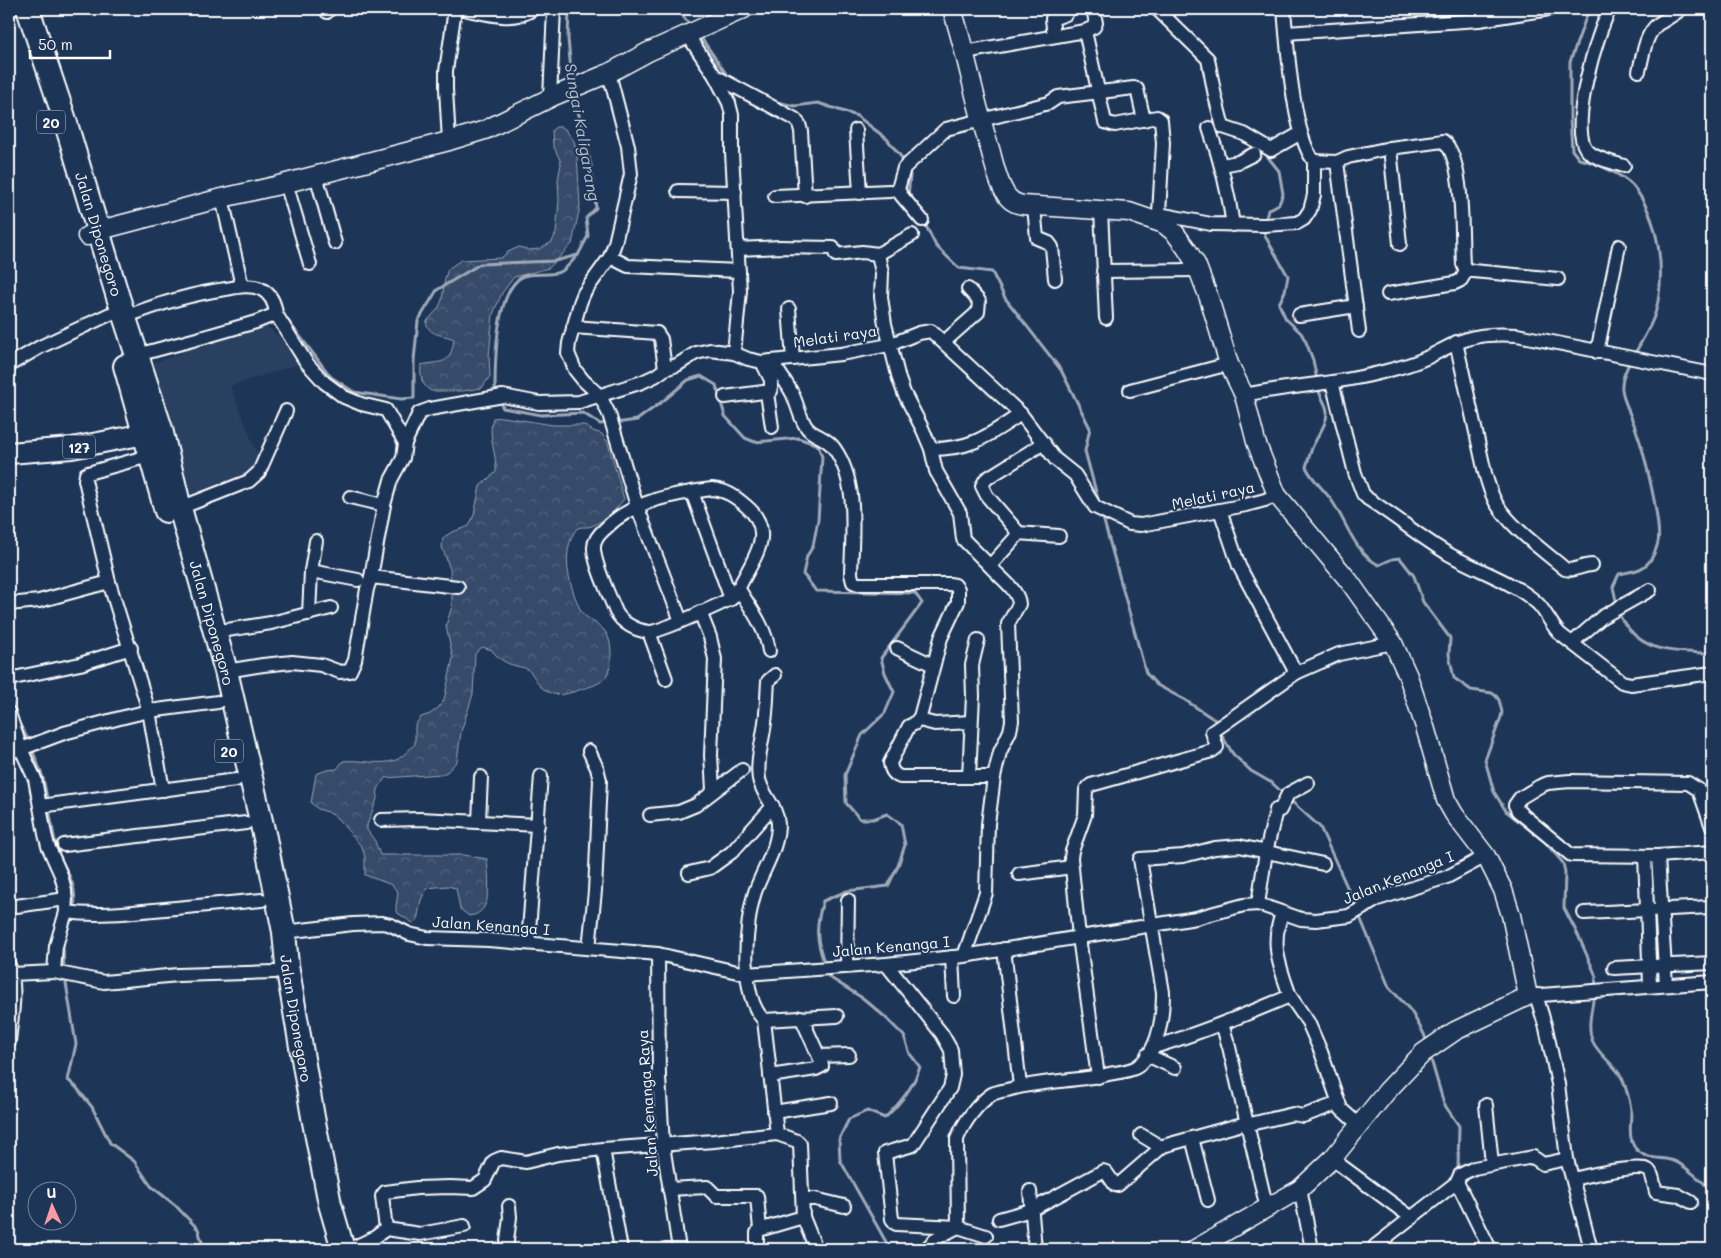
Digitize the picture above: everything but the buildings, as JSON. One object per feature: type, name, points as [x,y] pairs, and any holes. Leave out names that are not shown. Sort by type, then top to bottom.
[{"type":"highway","name":"Jalan Diponegoro","points":[[16,9],[38,60],[153,432]]},
{"type":"highway","name":"Jalan Diponegoro","points":[[28,9],[38,60]]},
{"type":"highway","name":"Jalan Diponegoro","points":[[115,311],[137,355],[175,541],[218,702],[236,780],[284,932],[287,965],[287,1003],[305,1153],[311,1181],[332,1249]]},
{"type":"highway","name":"Jalan Diponegoro","points":[[158,454],[180,508],[226,671],[275,972],[287,1003],[313,1117],[330,1204],[343,1249]]},
{"type":"main road","name":"127","points":[[11,453],[72,448],[153,432]]},
{"type":"street","points":[[449,141],[446,71],[456,9]]},
{"type":"street","points":[[463,9],[509,16],[523,14],[533,9]]},
{"type":"street","points":[[552,97],[554,9]]},
{"type":"street","points":[[92,234],[222,198],[449,141],[485,130],[552,97],[609,73],[693,31],[722,13],[744,9]]},
{"type":"street","points":[[952,9],[965,52],[981,121],[1004,193],[1014,203],[1034,207],[1129,212],[1211,224],[1232,225],[1296,223],[1304,219],[1308,214],[1314,195],[1314,161],[1310,156],[1302,133],[1293,88],[1284,9]]},
{"type":"street","points":[[1054,36],[1051,20],[1066,14],[1068,9]]},
{"type":"street","points":[[965,52],[1085,31],[1094,27],[1096,23],[1093,9]]},
{"type":"street","points":[[1157,9],[1208,59],[1215,96],[1224,127],[1244,134],[1271,150],[1302,133]]},
{"type":"street","points":[[1286,33],[1479,20],[1550,9]]},
{"type":"street","points":[[1610,9],[1590,62],[1584,92],[1582,135],[1584,145],[1589,152],[1624,166]]},
{"type":"street","points":[[1639,71],[1645,46],[1651,32],[1656,25],[1681,9]]},
{"type":"street","points":[[693,31],[732,114],[732,153],[739,271],[739,310],[734,353]]},
{"type":"street","points":[[1085,31],[1103,118],[1109,124],[1115,125],[1157,117],[1161,120],[1163,143],[1157,217],[1186,248],[1198,270],[1230,364],[1244,395],[1256,442],[1277,495],[1349,581],[1393,643],[1408,676],[1446,800],[1454,814],[1486,856],[1503,890],[1532,996],[1546,1028],[1558,1084],[1567,1159],[1591,1249]]},
{"type":"street","points":[[609,73],[628,146],[631,167],[628,188],[610,257],[584,294],[572,327],[568,353],[583,380],[600,396],[609,414],[637,506],[681,621]]},
{"type":"street","points":[[715,76],[791,116],[799,124],[805,196]]},
{"type":"street","points":[[922,220],[898,189],[907,166],[946,129],[1049,103],[1058,97],[1136,88],[1144,120]]},
{"type":"street","points":[[1209,128],[1222,165],[1232,225]]},
{"type":"street","points":[[856,130],[860,193]]},
{"type":"street","points":[[1314,161],[1337,162],[1348,157],[1390,148],[1440,141],[1449,146],[1453,153],[1460,186],[1463,264],[1467,270]]},
{"type":"street","points":[[1390,148],[1400,244]]},
{"type":"street","points":[[1222,165],[1238,162],[1254,154]]},
{"type":"street","points":[[1337,162],[1359,331]]},
{"type":"street","points":[[316,174],[335,243]]},
{"type":"street","points":[[286,182],[310,264]]},
{"type":"street","points":[[678,191],[735,192]]},
{"type":"street","points":[[775,196],[890,191]]},
{"type":"street","points":[[222,198],[242,286]]},
{"type":"street","points":[[1034,207],[1037,238],[1049,243],[1052,247],[1055,279]]},
{"type":"street","points":[[1101,210],[1106,318]]},
{"type":"street","points":[[738,249],[780,247],[832,248],[836,255],[862,252],[878,254],[912,235]]},
{"type":"street","points":[[1597,352],[1619,246]]},
{"type":"street","points":[[878,254],[882,273],[881,297],[889,344],[904,394],[934,449],[936,471],[960,513],[963,539],[1012,589],[1019,600],[1018,607],[1008,624],[1012,721],[1010,731],[1000,752],[994,778],[988,824],[986,893],[958,956],[954,996]]},
{"type":"street","points":[[610,257],[628,266],[739,271]]},
{"type":"street","points":[[1103,271],[1198,270]]},
{"type":"street","points":[[1467,270],[1558,279]]},
{"type":"street","points":[[1388,294],[1455,283],[1460,280],[1467,270]]},
{"type":"street","points":[[9,365],[40,347],[115,311],[242,286],[254,287],[267,293],[275,306],[276,314],[306,362],[324,382],[344,397],[361,404],[386,410],[405,443],[403,458],[391,480],[384,505],[355,660],[350,670],[340,672],[321,665],[292,662],[226,671]]},
{"type":"street","points":[[944,342],[978,312],[979,301],[968,289]]},
{"type":"street","points":[[1299,315],[1356,306]]},
{"type":"street","points":[[789,310],[793,359]]},
{"type":"street","points":[[137,355],[222,332],[276,314]]},
{"type":"street","points":[[572,327],[656,333],[661,339],[665,369]]},
{"type":"street","name":"Melati raya","points":[[405,443],[418,413],[430,409],[499,397],[539,403],[579,402],[642,382],[703,351],[717,350],[734,353],[748,359],[766,361],[793,359],[848,353],[889,344],[927,331],[934,332],[960,359],[1020,414],[1056,459],[1075,476],[1099,509],[1130,524],[1141,525],[1220,510],[1265,500],[1277,495]]},
{"type":"street","points":[[1244,395],[1332,382],[1390,370],[1425,358],[1456,342],[1474,337],[1502,334],[1517,335],[1712,374]]},
{"type":"street","points":[[1456,342],[1485,473],[1497,504],[1510,520],[1565,569],[1575,570],[1586,565],[1592,565]]},
{"type":"street","points":[[725,397],[767,393],[771,390],[771,380],[766,361]]},
{"type":"street","points":[[766,361],[791,391],[806,428],[827,439],[832,444],[847,471],[851,498],[851,574],[853,582],[858,584],[949,584],[957,587],[958,602],[941,638],[919,720]]},
{"type":"street","points":[[1130,390],[1230,364]]},
{"type":"street","points":[[1332,382],[1355,473],[1363,494],[1368,499],[1446,553],[1513,587],[1535,602],[1541,607],[1552,626],[1618,680],[1626,683],[1659,681],[1712,673]]},
{"type":"street","points":[[767,393],[772,427]]},
{"type":"street","points":[[180,508],[249,481],[258,472],[286,411]]},
{"type":"street","points":[[934,449],[968,446],[979,441],[1020,414]]},
{"type":"street","points":[[1044,443],[986,479],[983,489],[1017,532],[1059,536]]},
{"type":"street","points":[[158,454],[86,474],[85,483],[109,582],[149,711],[163,790]]},
{"type":"street","points":[[712,489],[721,490],[740,500],[758,519],[761,528],[760,549],[735,594],[681,621],[649,632],[626,624],[620,619],[601,572],[594,548],[595,541],[600,534],[622,515],[637,506],[692,492],[712,489]]},
{"type":"street","points":[[692,492],[735,594],[758,621],[768,642],[769,650]]},
{"type":"street","points":[[350,497],[384,505]]},
{"type":"street","points":[[1220,510],[1239,566],[1296,673]]},
{"type":"street","points":[[990,566],[1016,537],[1017,532]]},
{"type":"street","points":[[309,614],[310,571],[316,541]]},
{"type":"street","points":[[310,571],[358,580]]},
{"type":"street","points":[[371,577],[458,587]]},
{"type":"street","points":[[9,604],[39,601],[109,582]]},
{"type":"street","points":[[1572,643],[1602,616],[1650,590]]},
{"type":"street","points":[[215,632],[271,623],[331,608]]},
{"type":"street","points":[[700,612],[710,637],[715,659],[711,755],[713,790]]},
{"type":"street","points":[[649,632],[666,679]]},
{"type":"street","points":[[969,776],[973,696],[972,665],[978,640]]},
{"type":"street","points":[[1098,1077],[1079,936],[1072,867],[1072,851],[1085,815],[1085,792],[1088,787],[1212,751],[1217,747],[1212,732],[1296,673],[1339,654],[1393,643]]},
{"type":"street","points":[[9,679],[80,664],[131,648]]},
{"type":"street","points":[[897,648],[933,665]]},
{"type":"street","points":[[775,675],[768,680],[766,721],[759,766],[761,786],[777,814],[776,839],[751,906],[746,974],[753,1005],[764,1020],[777,1134]]},
{"type":"street","points":[[22,749],[64,733],[149,711],[218,702]]},
{"type":"street","points":[[9,712],[45,806],[46,840],[61,875],[66,899],[72,913],[56,946],[59,973]]},
{"type":"street","points":[[971,722],[936,724],[919,720],[909,726],[890,763],[891,769],[895,775],[900,777],[969,776],[994,778]]},
{"type":"street","points":[[588,751],[597,768],[600,780],[595,882],[589,948]]},
{"type":"street","points":[[650,814],[671,814],[696,805],[713,790],[742,770]]},
{"type":"street","points":[[479,822],[481,776]]},
{"type":"street","points":[[528,943],[541,776]]},
{"type":"street","points":[[45,806],[236,780]]},
{"type":"street","points":[[1712,827],[1699,790],[1694,785],[1688,783],[1570,781],[1548,783],[1520,798],[1516,803],[1518,811],[1569,854],[1652,856],[1712,852]]},
{"type":"street","points":[[1258,904],[1266,852],[1276,810],[1280,810],[1286,797],[1308,783]]},
{"type":"street","points":[[689,874],[710,868],[732,852],[772,806]]},
{"type":"street","points":[[381,820],[420,819],[538,825]]},
{"type":"street","points":[[64,845],[254,834]]},
{"type":"street","points":[[958,1227],[957,1139],[976,1108],[991,1095],[1020,1086],[1098,1077],[1136,1068],[1150,1051],[1163,1011],[1163,992],[1140,860],[1183,856],[1228,846],[1246,847],[1323,864]]},
{"type":"street","name":"Jalan Kenanga I","points":[[284,932],[374,923],[391,925],[410,934],[427,938],[462,938],[658,954],[746,974],[886,964],[958,956],[1196,918],[1244,905],[1258,904],[1282,914],[1301,919],[1316,920],[1349,916],[1378,900],[1453,874],[1486,856]]},
{"type":"street","points":[[1652,856],[1661,909],[1666,985]]},
{"type":"street","points":[[1650,986],[1648,910],[1652,856]]},
{"type":"street","points":[[1019,874],[1072,867]]},
{"type":"street","points":[[9,907],[66,899]]},
{"type":"street","points":[[72,913],[200,907],[262,900]]},
{"type":"street","points":[[841,966],[848,900]]},
{"type":"street","points":[[1584,914],[1712,908]]},
{"type":"street","points":[[1282,914],[1276,934],[1278,961],[1290,996],[1308,1022],[1322,1052],[1343,1112],[1359,1125]]},
{"type":"street","points":[[1004,949],[1020,1086]]},
{"type":"street","name":"Jalan Kenanga Raya","points":[[658,954],[659,1076],[669,1189],[679,1249]]},
{"type":"street","points":[[1614,968],[1712,962]]},
{"type":"street","points":[[886,964],[942,1034],[951,1050],[953,1066],[950,1088],[913,1145],[887,1151],[885,1154],[892,1220],[896,1224],[958,1227],[986,1236]]},
{"type":"street","points":[[9,1042],[14,993],[10,969],[59,973],[91,981],[104,982],[198,974],[275,972]]},
{"type":"street","points":[[1194,1249],[1300,1189],[1332,1159],[1387,1091],[1430,1048],[1455,1031],[1532,996],[1712,982]]},
{"type":"street","points":[[1150,1051],[1290,996]]},
{"type":"street","points":[[764,1020],[837,1016]]},
{"type":"street","points":[[770,1076],[821,1068],[822,1064],[819,1056],[801,1017]]},
{"type":"street","points":[[1222,1024],[1267,1209]]},
{"type":"street","points":[[1150,1051],[1175,1068]]},
{"type":"street","points":[[819,1056],[850,1055]]},
{"type":"street","points":[[774,1112],[831,1103]]},
{"type":"street","points":[[999,1219],[1031,1210],[1103,1171],[1106,1172],[1117,1186],[1161,1147],[1246,1124],[1293,1114],[1303,1116],[1339,1103]]},
{"type":"street","points":[[1486,1104],[1492,1164]]},
{"type":"street","points":[[386,1229],[382,1196],[387,1190],[450,1187],[472,1188],[485,1180],[494,1161],[500,1158],[526,1162],[558,1154],[777,1134],[799,1142],[804,1217],[816,1249]]},
{"type":"street","points":[[1141,1135],[1161,1147]]},
{"type":"street","points":[[1192,1138],[1208,1200]]},
{"type":"street","points":[[603,1149],[620,1249]]},
{"type":"street","points":[[1375,1246],[1454,1185],[1460,1175],[1474,1168],[1533,1157],[1543,1164],[1567,1159]]},
{"type":"street","points":[[1332,1159],[1412,1218]]},
{"type":"street","points":[[1573,1179],[1609,1171],[1648,1170],[1651,1173],[1656,1192],[1678,1195],[1691,1202]]},
{"type":"street","points":[[1454,1185],[1490,1249]]},
{"type":"street","points":[[669,1189],[707,1187],[716,1196],[756,1196],[758,1199],[760,1230],[757,1233],[757,1249]]},
{"type":"street","points":[[1300,1189],[1312,1249]]},
{"type":"street","points":[[1030,1191],[1034,1249]]},
{"type":"street","points":[[803,1199],[815,1199],[844,1206]]},
{"type":"street","points":[[506,1249],[510,1217],[508,1206]]},
{"type":"street","points":[[760,1230],[804,1217]]},
{"type":"street","points":[[350,1249],[374,1238],[386,1229],[420,1234],[464,1226]]},
{"type":"street","points":[[926,1249],[937,1238],[958,1227]]},
{"type":"shaded area","points":[[264,324],[279,337],[299,364],[230,386],[258,455],[256,469],[249,476],[193,501],[153,363],[182,353],[178,341]]},
{"type":"green space","points":[[556,127],[565,129],[574,141],[577,155],[580,206],[572,244],[549,268],[514,277],[502,293],[493,314],[489,356],[490,376],[482,388],[462,391],[431,391],[422,380],[421,365],[444,361],[448,358],[454,339],[434,333],[426,322],[438,309],[442,300],[448,269],[461,260],[501,258],[519,247],[529,250],[539,249],[552,242],[556,233],[559,200],[558,180],[561,164],[553,145],[552,130]]},
{"type":"green space","points":[[503,417],[553,425],[584,425],[602,434],[608,443],[624,499],[602,521],[590,527],[580,527],[576,530],[568,549],[567,559],[570,582],[581,611],[604,630],[608,636],[611,648],[610,665],[605,678],[601,682],[573,692],[556,694],[548,692],[541,687],[527,669],[505,662],[492,650],[482,647],[475,654],[473,694],[461,732],[457,761],[447,772],[442,774],[385,778],[378,789],[377,799],[367,825],[367,830],[375,841],[380,855],[463,855],[487,859],[489,884],[483,909],[477,914],[469,916],[460,909],[456,888],[447,886],[427,888],[421,900],[417,921],[413,923],[396,912],[398,892],[392,885],[365,875],[365,857],[362,847],[337,818],[328,812],[318,809],[311,803],[316,774],[337,769],[343,761],[390,762],[399,759],[415,744],[415,725],[421,717],[430,714],[444,700],[453,658],[446,626],[452,606],[450,569],[442,547],[443,538],[452,532],[469,526],[474,515],[480,486],[496,472],[491,424],[493,418]]},
{"type":"waterway","name":"Sungai Kaligarang","points":[[569,9],[568,39],[572,81]]},
{"type":"waterway","points":[[677,9],[691,26]]},
{"type":"waterway","points":[[1589,9],[1570,62],[1572,150],[1579,159],[1608,169],[1633,186],[1649,213],[1658,245],[1660,279],[1656,310],[1650,327],[1634,355]]},
{"type":"waterway","points":[[700,36],[729,78]]},
{"type":"waterway","name":"Sungai Kaligarang","points":[[285,317],[331,377],[354,392],[401,399],[414,398],[414,360],[418,321],[437,290],[480,264],[555,261],[578,255],[588,236],[586,218],[596,208],[591,166],[574,94]]},
{"type":"waterway","points":[[772,101],[795,106],[818,103],[857,116],[887,139],[906,163]]},
{"type":"waterway","points":[[1264,152],[1279,171],[1283,194],[1279,204],[1268,210],[1265,222]]},
{"type":"waterway","points":[[908,197],[909,168]]},
{"type":"waterway","points":[[924,222],[936,246],[959,268],[992,272],[1005,298],[1061,370],[1090,428],[1085,451],[1099,503]]},
{"type":"waterway","points":[[1264,228],[1265,236],[1288,276],[1285,291],[1279,304],[1286,319],[1301,333],[1306,342],[1313,360],[1317,380]]},
{"type":"waterway","points":[[497,394],[495,391],[495,363],[499,328],[507,295],[514,283],[524,276],[558,273],[566,268],[578,255]]},
{"type":"waterway","name":"Sungai Kaligarang","points":[[214,285],[230,282]]},
{"type":"waterway","name":"Sungai Kaligarang","points":[[130,309],[190,290]]},
{"type":"waterway","points":[[1617,605],[1613,587],[1619,574],[1631,572],[1648,563],[1657,547],[1659,533],[1648,471],[1622,389],[1623,378],[1631,360]]},
{"type":"waterway","name":"Sungai Kaligarang","points":[[9,380],[10,376],[20,365]]},
{"type":"waterway","points":[[616,423],[637,420],[688,380],[701,376],[716,385],[725,416],[745,438],[755,442],[798,438],[818,445],[822,457],[818,520],[813,546],[807,556],[803,574],[816,591],[915,593],[922,603],[881,658],[885,673],[894,692],[885,713],[862,735],[845,775],[846,803],[860,819],[873,819],[887,814],[901,824],[905,845],[898,866],[888,886],[847,891],[823,901],[818,933],[825,965]]},
{"type":"waterway","points":[[1318,387],[1327,409],[1327,417],[1312,448],[1306,467],[1332,501],[1357,545],[1364,553],[1379,565],[1392,559],[1400,558],[1414,576],[1423,602],[1450,638],[1449,655],[1454,678],[1471,690],[1492,693],[1499,700],[1502,712],[1501,717],[1485,760],[1494,792],[1506,811],[1545,842],[1563,863],[1565,872],[1564,908],[1596,976],[1595,988]]},
{"type":"waterway","points":[[499,400],[503,408],[541,415],[583,413],[600,424],[609,423]]},
{"type":"waterway","points":[[1102,514],[1146,673],[1157,685],[1185,700],[1215,720],[1216,725]]},
{"type":"waterway","points":[[1618,611],[1628,628],[1646,643],[1667,650],[1712,654]]},
{"type":"waterway","name":"Sungai Kaligarang","points":[[9,692],[14,712]]},
{"type":"waterway","name":"Sungai Kaligarang","points":[[16,718],[30,743]]},
{"type":"waterway","points":[[1219,731],[1233,754],[1251,771],[1272,783],[1285,795]]},
{"type":"waterway","name":"Sungai Kaligarang","points":[[32,749],[43,778],[48,803]]},
{"type":"waterway","points":[[1289,799],[1320,827],[1357,909]]},
{"type":"waterway","name":"Sungai Kaligarang","points":[[49,809],[56,846],[73,886],[74,910]]},
{"type":"waterway","points":[[1359,915],[1389,987],[1411,1011],[1427,1043]]},
{"type":"waterway","name":"Sungai Kaligarang","points":[[67,929],[73,916]]},
{"type":"waterway","name":"Sungai Kaligarang","points":[[63,945],[64,971]]},
{"type":"waterway","points":[[827,971],[829,977],[864,999],[904,1036],[910,1054],[920,1067],[906,1095],[885,1118],[867,1111],[849,1119],[839,1139],[840,1160],[890,1249]]},
{"type":"waterway","name":"Sungai Kaligarang","points":[[65,977],[76,1044],[68,1080],[92,1107],[110,1143],[134,1161],[151,1186],[175,1205],[198,1229],[204,1249]]},
{"type":"waterway","points":[[1594,995],[1590,1018],[1592,1040],[1620,1074],[1623,1081],[1631,1111],[1630,1133],[1632,1143],[1642,1154],[1678,1163],[1705,1184],[1712,1192]]},
{"type":"waterway","points":[[1430,1056],[1444,1104],[1459,1126],[1458,1170]]},
{"type":"waterway","points":[[1478,1249],[1481,1241]]}]
